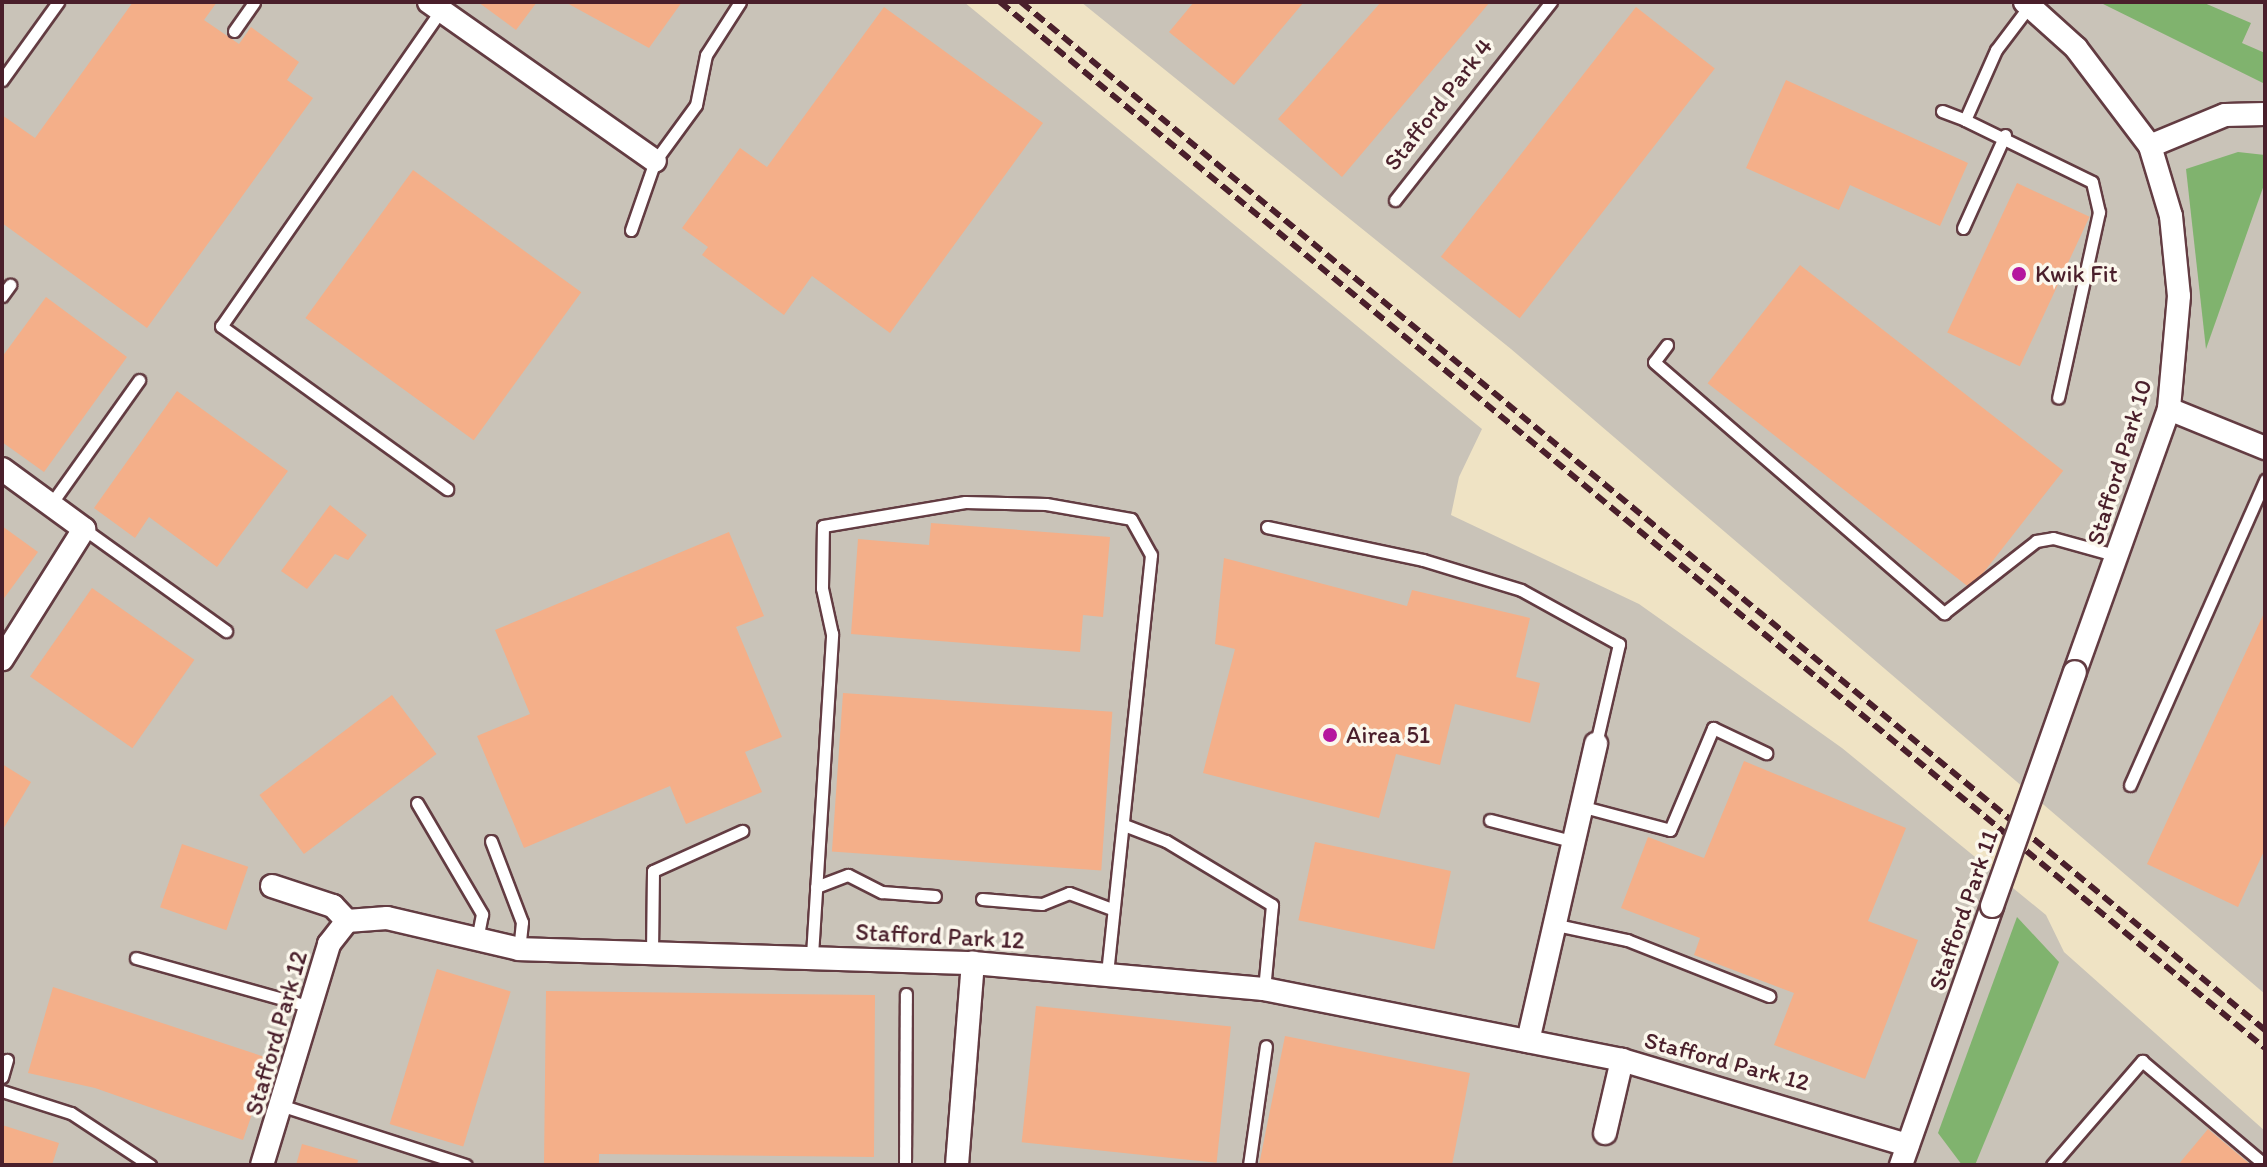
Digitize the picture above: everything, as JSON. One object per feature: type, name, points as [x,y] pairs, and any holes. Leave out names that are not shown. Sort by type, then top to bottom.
[{"type":"street","points":[[2027,4],[2076,48],[2150,146],[2225,115],[2265,114]]},
{"type":"street","points":[[435,6],[655,161]]},
{"type":"street","name":"Stafford Park 10","points":[[2075,672],[2169,409],[2179,296],[2171,216],[2150,146]]},
{"type":"street","points":[[2169,409],[2265,448]]},
{"type":"street","points":[[2,469],[84,529],[2,659]]},
{"type":"street","name":"Stafford Park 11","points":[[1905,1155],[2075,672]]},
{"type":"street","points":[[1528,1041],[1571,841],[1596,744]]},
{"type":"street","points":[[272,886],[333,906],[347,921]]},
{"type":"street","name":"Stafford Park 12","points":[[262,1165],[283,1106],[329,944],[347,921],[387,918],[519,949],[812,955],[973,963],[1264,989],[1622,1060],[1905,1155]]},
{"type":"street","points":[[957,1165],[973,963]]},
{"type":"street","points":[[1605,1133],[1622,1060]]},
{"type":"lane","points":[[2,80],[58,2]]},
{"type":"lane","points":[[234,31],[254,2]]},
{"type":"lane","points":[[631,230],[655,161],[696,105],[706,55],[740,2]]},
{"type":"lane","name":"Stafford Park 4","points":[[1395,200],[1551,2]]},
{"type":"lane","points":[[1965,120],[1996,50],[2027,4]]},
{"type":"lane","points":[[435,6],[221,326],[447,489]]},
{"type":"lane","points":[[1942,111],[2005,135],[2092,182],[2099,212],[2058,398]]},
{"type":"lane","points":[[1963,228],[2005,135]]},
{"type":"lane","points":[[2,296],[10,285]]},
{"type":"lane","points":[[1667,345],[1654,362],[1944,613],[2036,541],[2053,538],[2118,556]]},
{"type":"lane","points":[[51,504],[139,380]]},
{"type":"lane","points":[[2130,785],[2265,480]]},
{"type":"lane","points":[[812,955],[832,634],[822,588],[823,526],[863,516],[965,502],[1046,504],[1131,519],[1151,555],[1107,973]]},
{"type":"lane","points":[[1267,527],[1423,560],[1521,590],[1619,644],[1596,744]]},
{"type":"lane","points":[[84,529],[226,631]]},
{"type":"lane","points":[[1580,806],[1670,830],[1713,728],[1766,753]]},
{"type":"lane","points":[[417,803],[482,914],[477,939]]},
{"type":"lane","points":[[1490,820],[1571,841]]},
{"type":"lane","points":[[1124,825],[1191,855],[1272,905],[1264,989]]},
{"type":"lane","points":[[652,953],[653,871],[742,831]]},
{"type":"lane","points":[[491,841],[522,922],[519,949]]},
{"type":"lane","points":[[816,887],[848,875],[882,892],[935,896]]},
{"type":"lane","points":[[982,899],[1042,904],[1069,893],[1112,909]]},
{"type":"lane","points":[[1552,924],[1627,940],[1769,996]]},
{"type":"lane","points":[[136,958],[312,1007]]},
{"type":"lane","points":[[905,1165],[906,994]]},
{"type":"lane","points":[[1249,1165],[1266,1046]]},
{"type":"lane","points":[[2,1077],[7,1060]]},
{"type":"lane","points":[[2052,1165],[2142,1061],[2265,1165]]},
{"type":"lane","points":[[2,1091],[71,1113],[150,1165]]},
{"type":"lane","points":[[283,1106],[466,1165]]},
{"type":"shaded area","points":[[2,2],[964,2],[1482,429],[1459,477],[1451,515],[1639,604],[1842,748],[2046,915],[2064,952],[2265,1131],[2265,1165],[2,1165]]},
{"type":"shaded area","points":[[1081,2],[2265,2],[2265,994],[1511,349]]},
{"type":"green space","points":[[2099,2],[2202,2],[2251,23],[2242,43],[2265,53],[2265,84]]},
{"type":"green space","points":[[2238,152],[2265,155],[2265,182],[2206,349],[2186,169]]},
{"type":"green space","points":[[2017,917],[2059,962],[1975,1165],[1962,1165],[1938,1133]]},
{"type":"building","points":[[133,2],[217,2],[204,20],[239,44],[251,27],[299,62],[287,80],[313,98],[147,328],[2,223],[2,115],[35,138]]},
{"type":"building","points":[[478,2],[537,2],[516,30]]},
{"type":"building","points":[[565,2],[682,2],[649,48]]},
{"type":"building","points":[[1194,2],[1304,2],[1234,85],[1169,32]]},
{"type":"building","points":[[1381,2],[1490,2],[1342,177],[1278,119]]},
{"type":"building","points":[[884,7],[1043,123],[890,333],[812,276],[784,315],[702,255],[708,247],[682,228],[740,148],[767,167]]},
{"type":"building","points":[[1636,7],[1715,69],[1520,318],[1441,257]]},
{"type":"building","points":[[1786,80],[1968,163],[1940,226],[1850,185],[1839,210],[1746,168]]},
{"type":"building","points":[[413,170],[581,292],[474,440],[305,318]]},
{"type":"building","name":"Kwik Fit","points":[[2017,183],[2090,217],[2020,366],[1947,333]]},
{"type":"building","points":[[1800,265],[2063,471],[1971,589],[1708,383]]},
{"type":"building","points":[[46,297],[127,357],[44,472],[2,442],[2,357]]},
{"type":"building","points":[[177,391],[288,471],[217,567],[149,517],[135,538],[94,508]]},
{"type":"building","points":[[330,505],[367,535],[348,560],[335,554],[307,589],[281,571]]},
{"type":"building","points":[[931,523],[1110,537],[1103,617],[1083,615],[1080,652],[851,634],[858,539],[929,545]]},
{"type":"building","points":[[2,526],[38,552],[2,601]]},
{"type":"building","points":[[729,532],[764,616],[736,627],[782,737],[745,752],[762,792],[686,824],[670,786],[524,848],[477,736],[530,714],[495,630]]},
{"type":"building","points":[[1224,558],[1407,606],[1412,590],[1530,618],[1516,677],[1540,683],[1530,723],[1455,704],[1440,765],[1396,754],[1379,818],[1203,773],[1235,649],[1215,644]]},
{"type":"building","points":[[92,588],[194,660],[132,748],[30,676]]},
{"type":"building","points":[[2265,611],[2265,849],[2238,907],[2147,864]]},
{"type":"building","points":[[843,693],[1112,712],[1101,870],[832,852]]},
{"type":"building","points":[[392,695],[437,754],[304,854],[259,795]]},
{"type":"building","points":[[1744,761],[1906,828],[1868,921],[1918,940],[1865,1079],[1774,1045],[1794,993],[1694,955],[1700,938],[1621,908],[1648,837],[1704,858]]},
{"type":"building","points":[[2,764],[31,782],[2,831]]},
{"type":"building","points":[[1315,842],[1451,871],[1434,949],[1298,920]]},
{"type":"building","points":[[182,844],[248,867],[226,930],[160,907]]},
{"type":"building","points":[[437,969],[511,992],[463,1146],[390,1124]]},
{"type":"building","points":[[53,987],[271,1059],[243,1140],[95,1088],[28,1073]]},
{"type":"building","points":[[546,991],[875,995],[874,1157],[599,1154],[599,1165],[544,1165]]},
{"type":"building","points":[[1036,1006],[1231,1026],[1217,1163],[1022,1142]]},
{"type":"building","points":[[1285,1036],[1470,1073],[1452,1165],[1259,1165]]},
{"type":"building","points":[[2,1125],[59,1143],[52,1165],[2,1165]]},
{"type":"building","points":[[2208,1129],[2251,1165],[2178,1165]]},
{"type":"building","points":[[302,1144],[358,1160],[357,1165],[296,1165]]},
{"type":"railway","points":[[1000,2],[2265,1048]]},
{"type":"railway","points":[[1021,2],[2265,1030]]},
{"type":"place","name":"Kwik Fit","points":[[2019,274]]},
{"type":"place","name":"Airea 51","points":[[1330,735]]}]
